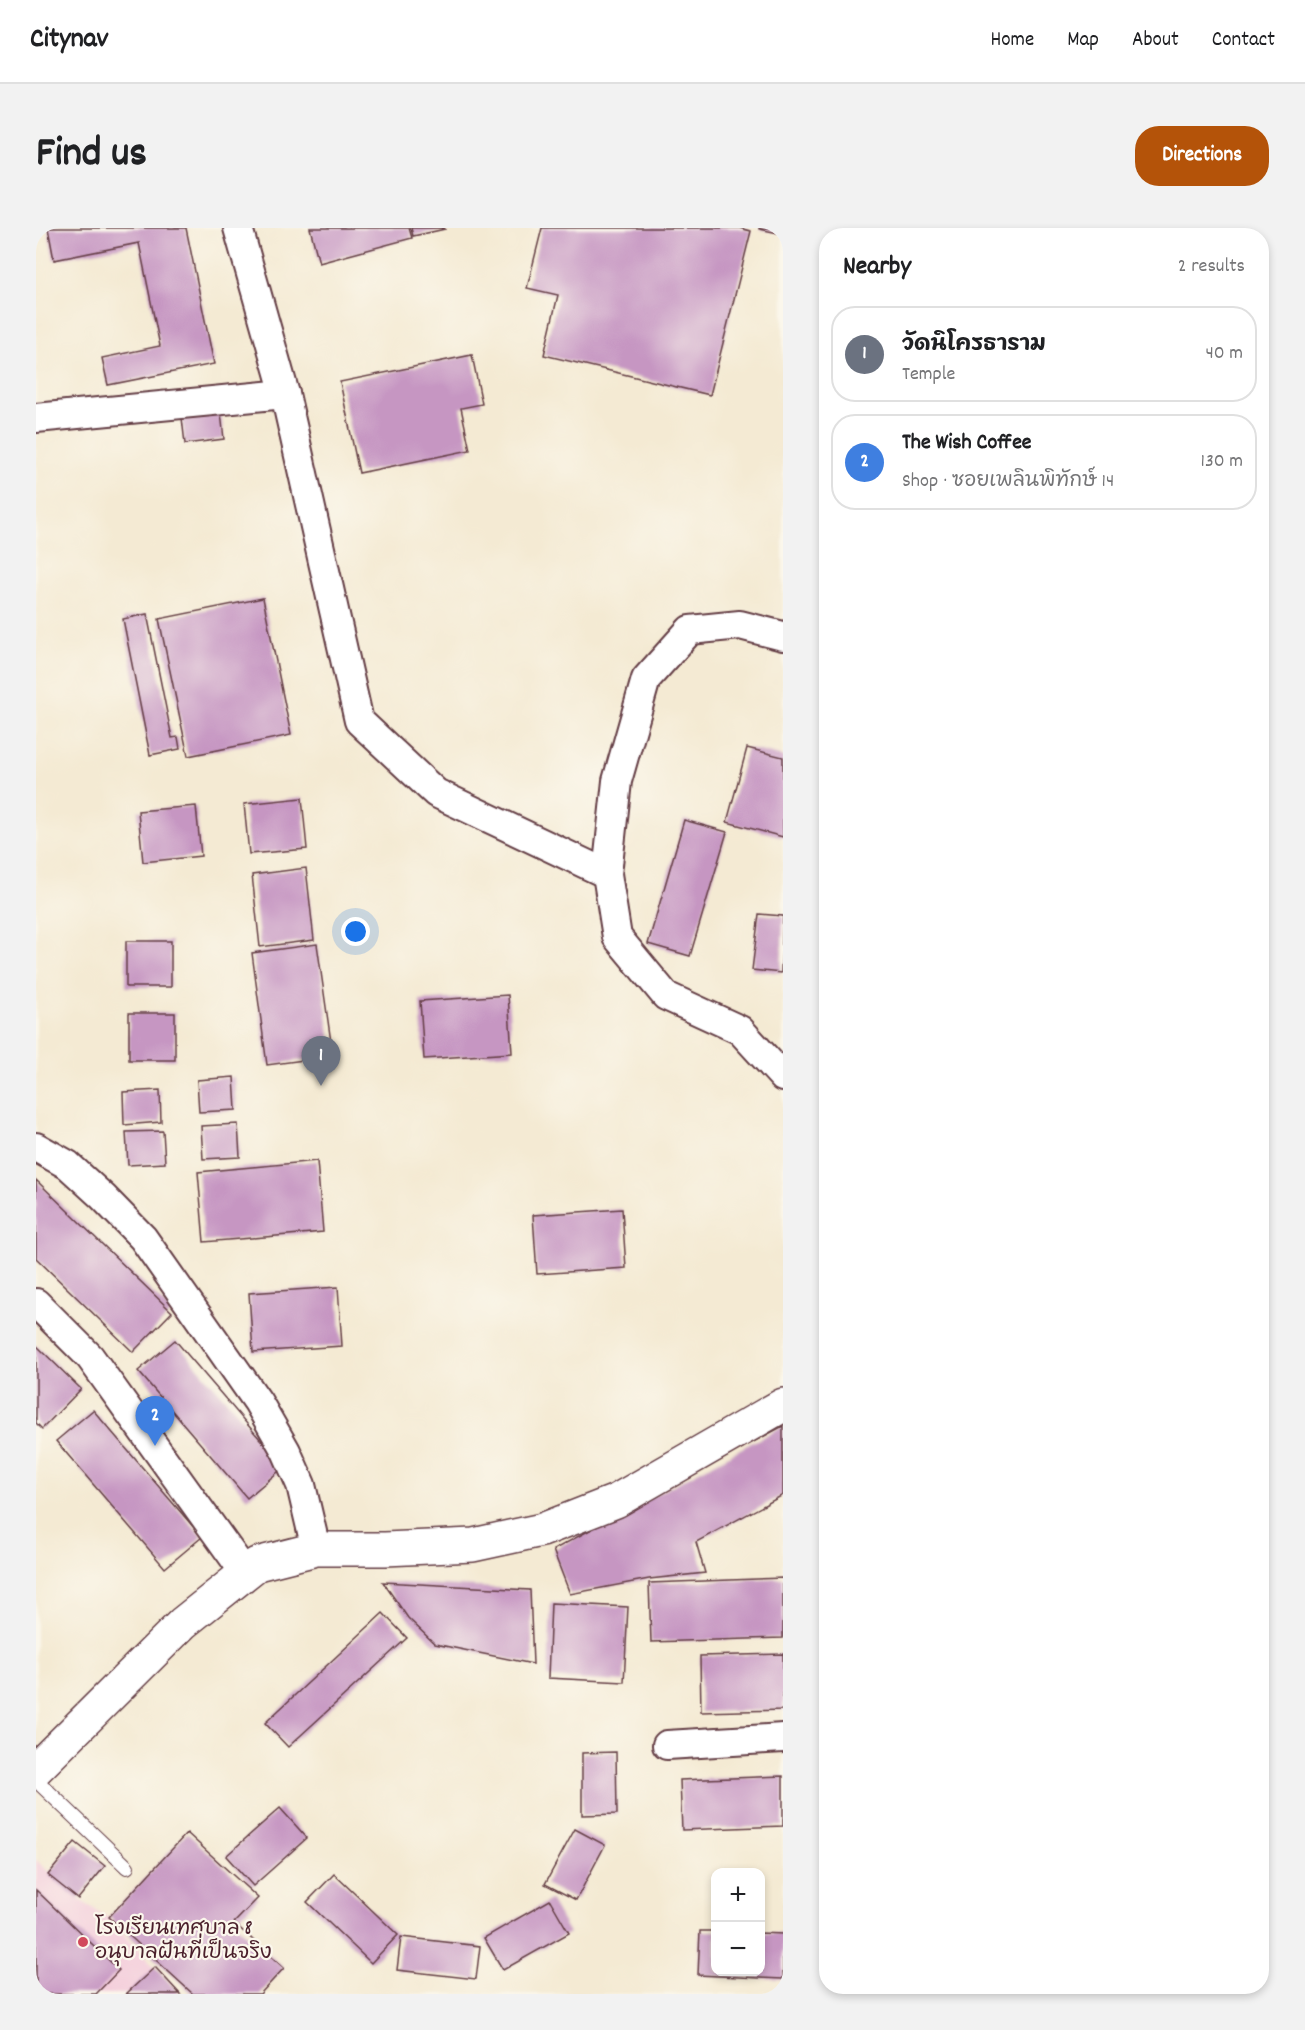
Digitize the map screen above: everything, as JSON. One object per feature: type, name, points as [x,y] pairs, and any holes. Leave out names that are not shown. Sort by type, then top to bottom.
[{"type":"street","points":[[238,228],[285,394],[359,721],[436,793],[607,874]]},
{"type":"street","points":[[36,418],[285,394]]},
{"type":"street","points":[[783,636],[740,625],[690,630],[646,679],[617,781],[607,874],[617,937],[666,996],[740,1030],[783,1077]]},
{"type":"street","points":[[36,1147],[68,1165],[143,1238],[252,1393],[286,1451],[302,1485],[316,1549]]},
{"type":"street","points":[[36,1303],[90,1357],[245,1574]]},
{"type":"street","points":[[36,1768],[183,1623],[257,1564],[316,1549],[473,1545],[542,1530],[616,1501],[783,1405]]},
{"type":"street","points":[[667,1745],[783,1738]]},
{"type":"lane","points":[[36,1780],[127,1867]]},
{"type":"shaded area","name":"โรงเรียนเทศบาล 8 อนุบาลฝันที่เป็นจริง","points":[[36,1860],[78,1899],[107,1917],[180,1994],[36,1994]]},
{"type":"building","points":[[48,228],[186,228],[214,364],[108,385],[102,358],[160,346],[139,243],[54,260]]},
{"type":"building","points":[[310,228],[409,228],[412,238],[319,263]]},
{"type":"building","points":[[411,228],[444,228],[445,229],[413,236]]},
{"type":"building","points":[[542,228],[739,228],[751,231],[710,395],[544,355],[558,295],[527,288]]},
{"type":"building","points":[[783,228],[783,234],[759,229]]},
{"type":"building","points":[[472,355],[482,404],[461,408],[470,450],[359,473],[340,382]]},
{"type":"building","points":[[221,413],[224,439],[185,444],[182,418]]},
{"type":"building","points":[[263,598],[291,735],[188,756],[159,619]]},
{"type":"building","points":[[147,614],[172,738],[178,737],[180,749],[150,755],[123,619]]},
{"type":"building","points":[[747,748],[783,757],[783,837],[727,822]]},
{"type":"building","points":[[302,798],[307,849],[249,854],[244,804]]},
{"type":"building","points":[[196,806],[201,856],[143,862],[138,811]]},
{"type":"building","points":[[684,820],[727,832],[690,956],[648,944]]},
{"type":"building","points":[[306,868],[314,940],[260,947],[252,875]]},
{"type":"building","points":[[759,914],[783,916],[781,973],[752,970]]},
{"type":"building","points":[[126,941],[171,941],[171,987],[126,987]]},
{"type":"building","points":[[317,944],[333,1056],[267,1065],[252,953]]},
{"type":"building","points":[[508,995],[512,1053],[424,1059],[420,1001]]},
{"type":"building","points":[[129,1013],[175,1013],[175,1060],[129,1060]]},
{"type":"building","points":[[234,1077],[236,1110],[199,1112],[197,1080]]},
{"type":"building","points":[[160,1090],[161,1122],[124,1125],[123,1092]]},
{"type":"building","points":[[238,1124],[240,1157],[203,1159],[201,1126]]},
{"type":"building","points":[[163,1131],[165,1163],[128,1165],[126,1132]]},
{"type":"building","points":[[317,1161],[323,1232],[204,1242],[198,1172]]},
{"type":"building","points":[[36,1180],[172,1312],[133,1352],[36,1258]]},
{"type":"building","points":[[622,1209],[626,1268],[537,1274],[533,1215]]},
{"type":"building","points":[[338,1287],[342,1346],[253,1352],[249,1293]]},
{"type":"building","points":[[175,1340],[284,1467],[247,1498],[138,1371]]},
{"type":"building","points":[[36,1345],[81,1389],[42,1429],[36,1423]]},
{"type":"building","points":[[93,1410],[202,1537],[165,1568],[56,1441]]},
{"type":"building","points":[[783,1426],[783,1495],[696,1542],[705,1573],[649,1579],[570,1594],[553,1550]]},
{"type":"building","points":[[783,1578],[783,1638],[651,1642],[649,1583]]},
{"type":"building","points":[[383,1582],[530,1590],[533,1664],[435,1644],[408,1618]]},
{"type":"building","points":[[551,1603],[628,1607],[624,1682],[548,1678]]},
{"type":"building","points":[[383,1613],[407,1638],[288,1747],[265,1723]]},
{"type":"building","points":[[783,1654],[783,1710],[701,1712],[700,1656]]},
{"type":"building","points":[[616,1752],[617,1814],[582,1815],[582,1753]]},
{"type":"building","points":[[783,1776],[783,1826],[682,1830],[680,1780]]},
{"type":"building","points":[[280,1808],[307,1838],[253,1886],[226,1856]]},
{"type":"building","points":[[575,1829],[605,1845],[576,1900],[545,1884]]},
{"type":"building","points":[[187,1833],[258,1898],[234,1923],[284,1968],[260,1994],[193,1994],[109,1917]]},
{"type":"building","points":[[75,1842],[105,1866],[78,1899],[48,1875]]},
{"type":"building","points":[[334,1874],[398,1935],[371,1963],[307,1902]]},
{"type":"building","points":[[36,1890],[119,1970],[96,1994],[36,1994]]},
{"type":"building","points":[[550,1900],[569,1933],[503,1970],[484,1938]]},
{"type":"building","points":[[700,1931],[711,1931],[711,1976],[698,1975]]},
{"type":"building","points":[[765,1933],[783,1934],[783,1979],[719,1976],[765,1976]]},
{"type":"building","points":[[401,1937],[480,1946],[476,1979],[397,1970]]},
{"type":"building","points":[[155,1967],[180,1994],[126,1994]]},
{"type":"place","name":"วัดนิโครธาราม","points":[[321,1086]]},
{"type":"place","name":"The Wish Coffee","points":[[155,1446]]},
{"type":"place","name":"โรงเรียนเทศบาล 8 อนุบาลฝันที่เป็นจริง","points":[[83,1942]]}]
